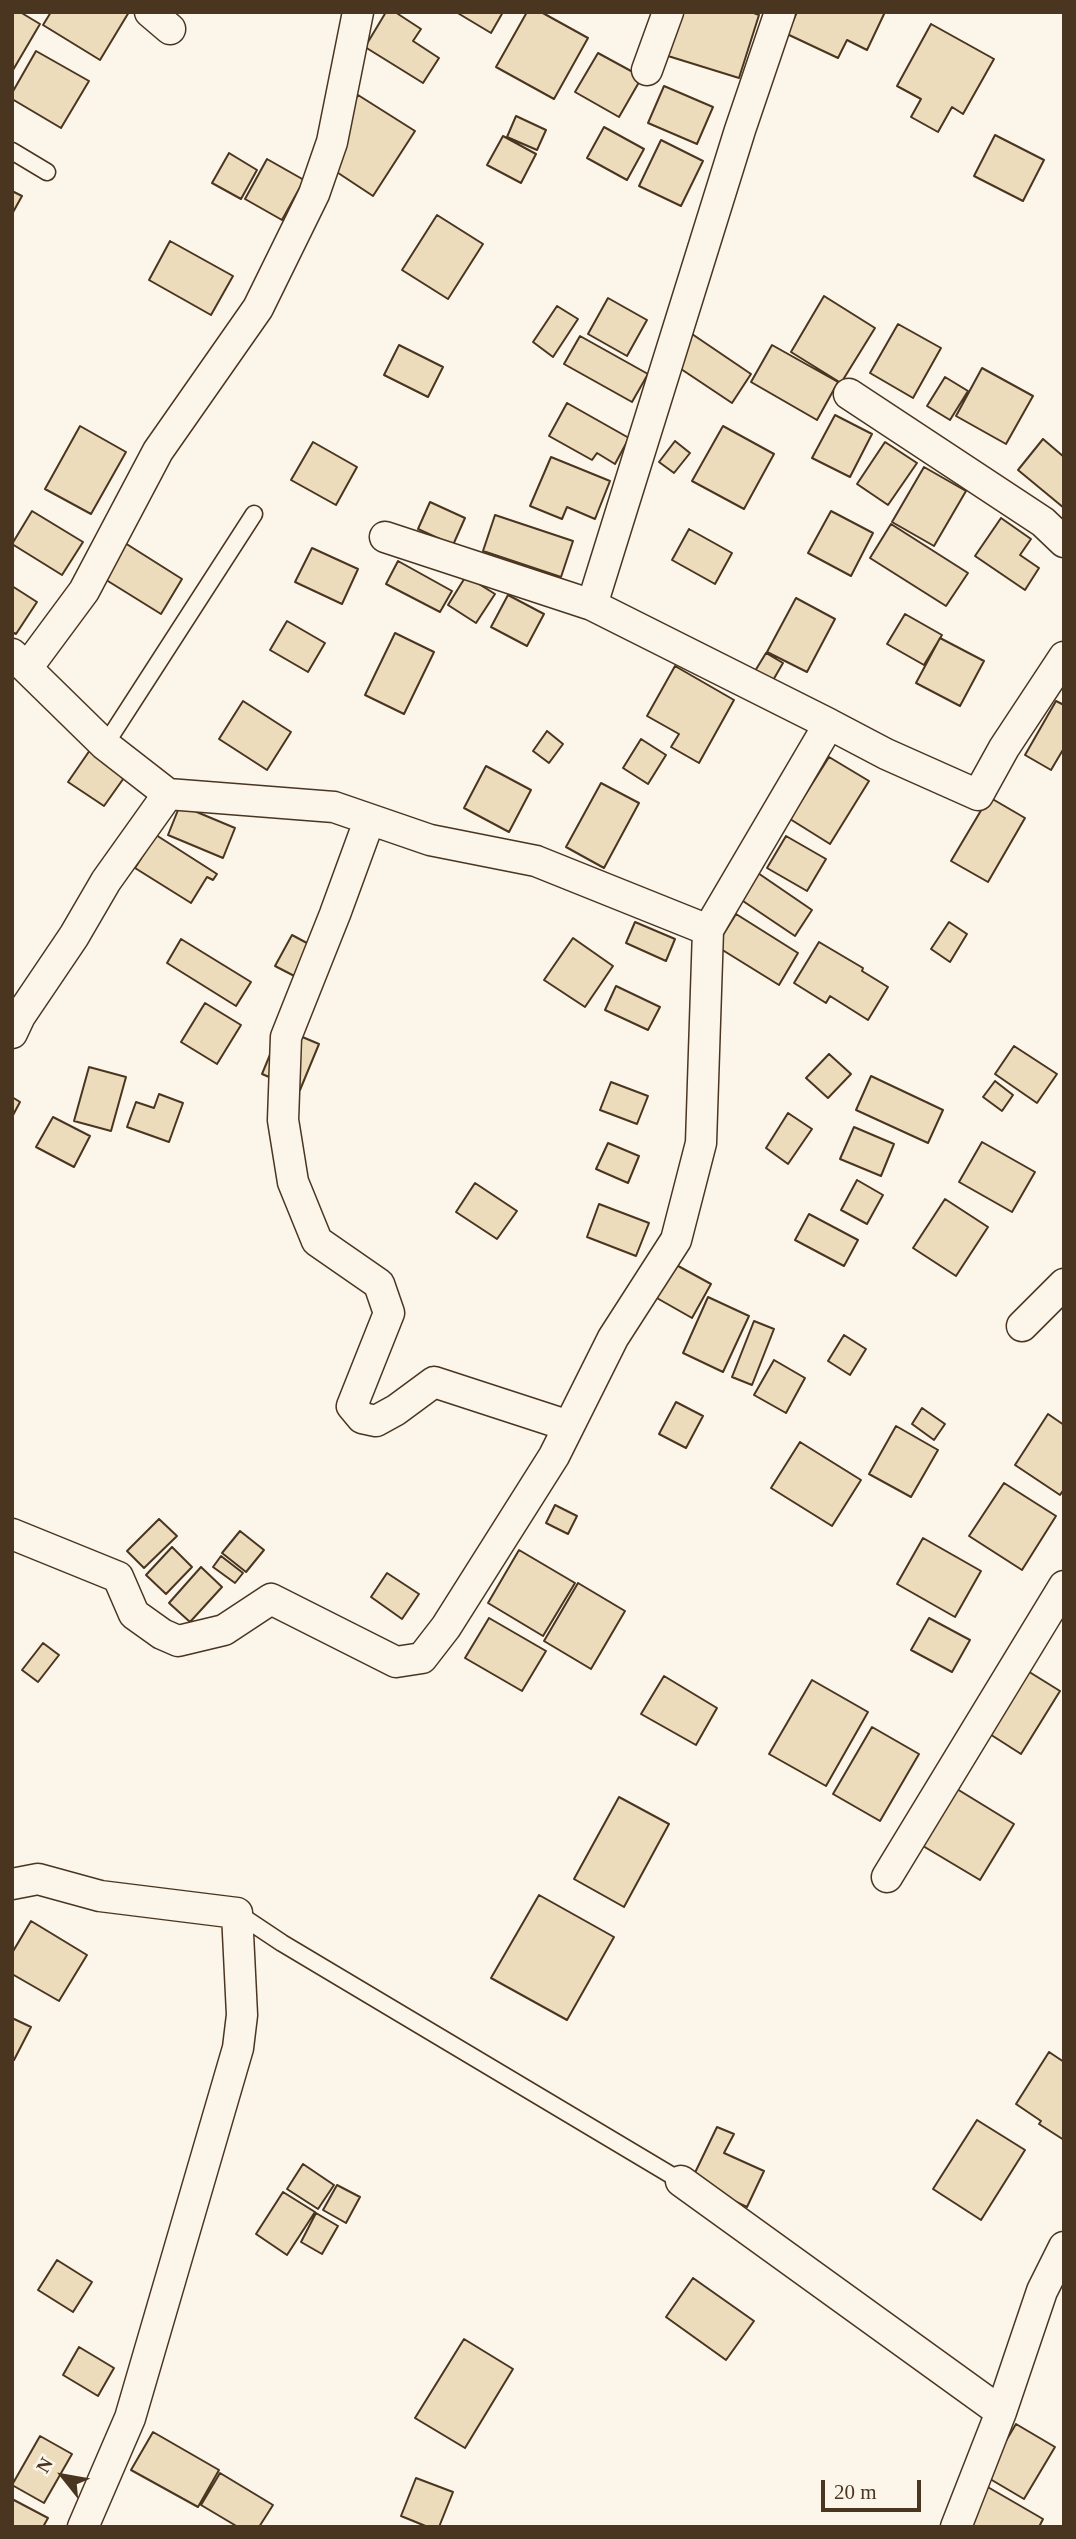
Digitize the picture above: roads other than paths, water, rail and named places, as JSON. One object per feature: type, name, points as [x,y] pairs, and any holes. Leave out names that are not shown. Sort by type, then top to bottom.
[{"type":"street","points":[[358,12],[332,142],[314,194],[258,308],[158,451],[84,591],[20,661],[105,745],[167,794],[334,807],[430,840],[536,861],[708,930]]},
{"type":"street","points":[[648,70],[668,12]]},
{"type":"street","points":[[592,605],[740,130],[780,12]]},
{"type":"street","points":[[849,394],[1043,522],[1064,542]]},
{"type":"street","points":[[385,537],[592,605],[886,754],[978,794],[1004,748],[1059,676]]},
{"type":"street","points":[[12,1534],[118,1577],[134,1614],[162,1634],[178,1641],[224,1630],[271,1599],[396,1662],[422,1658],[446,1627],[554,1456],[613,1338],[676,1240],[701,1143],[708,930],[829,724]]},
{"type":"street","points":[[12,1032],[106,881],[167,794]]},
{"type":"street","points":[[369,821],[286,1037],[283,1120],[293,1182],[317,1241],[379,1284],[388,1313],[352,1406],[362,1418],[376,1421],[434,1382],[569,1426]]},
{"type":"street","points":[[1022,1326],[1064,1284]]},
{"type":"street","points":[[887,1877],[1064,1586]]},
{"type":"street","points":[[12,1884],[38,1879],[100,1896],[237,1913],[242,2015],[238,2048],[130,2418],[83,2527]]},
{"type":"street","points":[[681,2181],[1001,2412]]},
{"type":"street","points":[[956,2527],[1001,2412],[1042,2291],[1064,2247]]},
{"type":"lane","points":[[12,150],[47,172]]},
{"type":"lane","points":[[105,745],[254,514]]},
{"type":"lane","points":[[237,1913],[298,1953],[681,2181]]}]
